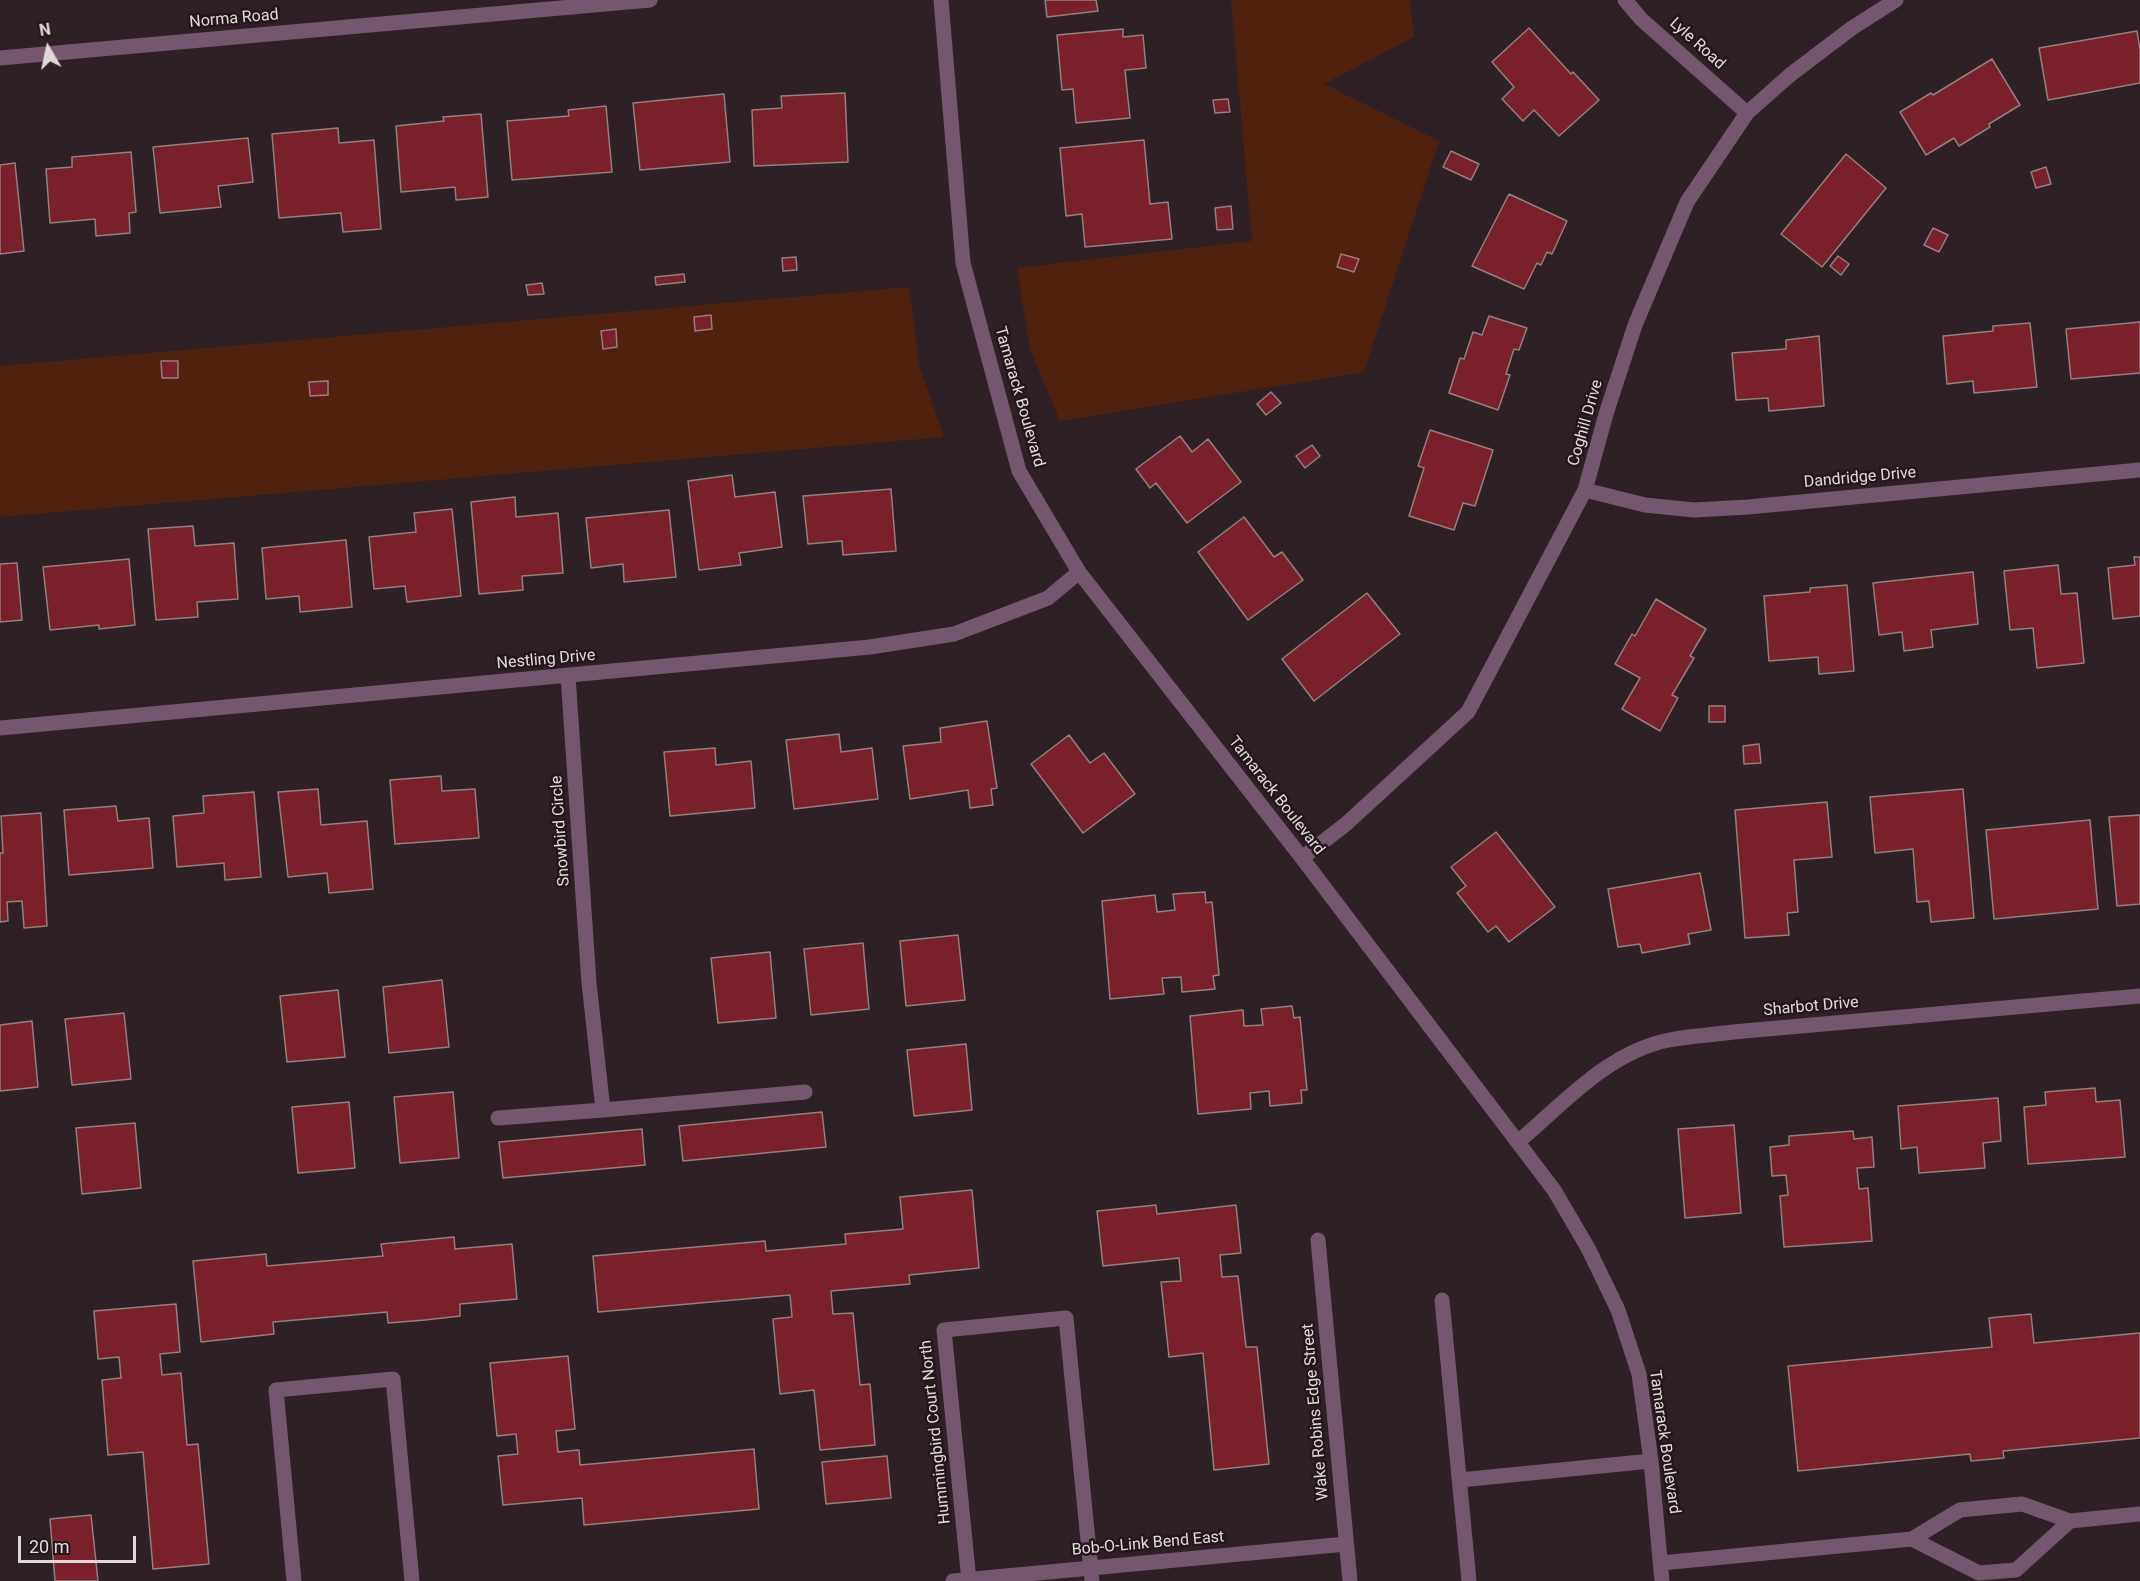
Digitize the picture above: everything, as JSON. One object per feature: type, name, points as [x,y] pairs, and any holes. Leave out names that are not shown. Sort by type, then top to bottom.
[{"type":"street","name":"Norma Road","points":[[0,58],[650,0]]},
{"type":"street","name":"Tamarack Boulevard","points":[[941,0],[963,263],[1019,471],[1079,572],[1302,858],[1554,1190],[1588,1248],[1618,1310],[1639,1374],[1652,1461],[1662,1581]]},
{"type":"street","name":"Lyle Road","points":[[1625,0],[1641,19],[1747,113]]},
{"type":"street","name":"Coghill Drive","points":[[1302,858],[1346,824],[1468,712],[1585,490],[1606,414],[1635,325],[1686,202],[1747,113],[1790,75],[1852,28],[1896,0]]},
{"type":"street","name":"Dandridge Drive","points":[[1585,490],[1638,504],[1694,510],[1760,506],[2140,470]]},
{"type":"street","name":"Nestling Drive","points":[[0,728],[870,647],[954,634],[1048,598],[1079,572]]},
{"type":"street","name":"Snowbird Circle","points":[[568,676],[589,983],[603,1110]]},
{"type":"street","name":"Sharbot Drive","points":[[1518,1143],[1604,1069],[1627,1054],[1668,1040],[1733,1032],[2140,996]]},
{"type":"street","points":[[498,1118],[805,1092]]},
{"type":"street","name":"Wake Robins Edge Street","points":[[1318,1240],[1350,1581]]},
{"type":"street","points":[[1442,1300],[1469,1581]]},
{"type":"street","name":"Hummingbird Court North","points":[[968,1580],[944,1329],[1066,1318],[1091,1574]]},
{"type":"street","points":[[294,1581],[276,1390],[393,1379],[412,1581]]},
{"type":"street","points":[[1460,1480],[1652,1461]]},
{"type":"street","points":[[1660,1563],[1912,1539],[1960,1510],[2022,1504],[2070,1521],[2140,1514]]},
{"type":"street","points":[[1912,1539],[1979,1573],[2016,1570],[2070,1521]]},
{"type":"street","name":"Bob-O-Link Bend East","points":[[953,1581],[1091,1574],[1346,1544]]},
{"type":"shaded area","points":[[1231,0],[1410,0],[1414,37],[1324,84],[1439,141],[1364,372],[1060,421],[1030,349],[1017,268],[1252,241]]},
{"type":"shaded area","points":[[909,287],[920,368],[944,437],[0,517],[0,366]]},
{"type":"building","points":[[1045,0],[1096,0],[1098,11],[1047,17]]},
{"type":"building","points":[[1529,28],[1571,74],[1573,72],[1599,100],[1559,136],[1534,110],[1523,121],[1502,99],[1514,87],[1492,62]]},
{"type":"building","points":[[1123,29],[1123,37],[1143,35],[1146,68],[1125,70],[1130,118],[1076,123],[1073,89],[1062,90],[1057,35]]},
{"type":"building","points":[[2137,31],[2140,50],[2140,83],[2048,100],[2039,48]]},
{"type":"building","points":[[1992,59],[2020,105],[1959,146],[1954,138],[1926,155],[1900,112]]},
{"type":"building","points":[[845,93],[848,162],[754,166],[752,110],[782,108],[781,96]]},
{"type":"building","points":[[724,94],[730,162],[640,170],[633,103]]},
{"type":"building","points":[[1228,99],[1230,112],[1215,113],[1213,100]]},
{"type":"building","points":[[606,106],[612,172],[512,180],[507,121],[569,116],[568,110]]},
{"type":"building","points":[[481,114],[488,197],[456,200],[455,187],[401,192],[396,126],[444,121],[443,117]]},
{"type":"building","points":[[338,128],[339,143],[374,140],[381,229],[343,232],[341,213],[279,218],[272,134]]},
{"type":"building","points":[[248,138],[253,182],[218,186],[221,207],[160,213],[153,147]]},
{"type":"building","points":[[1144,140],[1150,204],[1168,202],[1172,239],[1085,247],[1082,214],[1066,216],[1060,148]]},
{"type":"building","points":[[1451,151],[1479,164],[1471,180],[1443,167]]},
{"type":"building","points":[[131,152],[136,212],[129,213],[130,233],[96,236],[95,219],[50,223],[46,169],[72,167],[72,157]]},
{"type":"building","points":[[1846,154],[1886,188],[1822,267],[1781,234]]},
{"type":"building","points":[[15,163],[24,251],[0,254],[0,165]]},
{"type":"building","points":[[2046,167],[2051,184],[2036,188],[2031,172]]},
{"type":"building","points":[[1509,194],[1567,221],[1552,254],[1547,252],[1541,265],[1537,263],[1524,289],[1472,266]]},
{"type":"building","points":[[1231,206],[1233,229],[1217,230],[1215,208]]},
{"type":"building","points":[[1933,228],[1948,235],[1939,252],[1924,245]]},
{"type":"building","points":[[1341,254],[1359,259],[1354,272],[1337,267]]},
{"type":"building","points":[[1838,256],[1849,264],[1841,275],[1830,266]]},
{"type":"building","points":[[796,257],[797,270],[783,271],[782,258]]},
{"type":"building","points":[[684,274],[685,282],[656,285],[655,277]]},
{"type":"building","points":[[542,283],[544,294],[528,295],[526,285]]},
{"type":"building","points":[[711,315],[712,329],[695,331],[694,317]]},
{"type":"building","points":[[1489,316],[1527,328],[1519,350],[1514,349],[1506,374],[1510,375],[1498,410],[1449,393],[1460,358],[1464,359],[1473,332],[1482,335]]},
{"type":"building","points":[[2140,322],[2140,373],[2071,379],[2066,329]]},
{"type":"building","points":[[2030,323],[2037,387],[1974,393],[1973,381],[1947,384],[1943,336],[1993,331],[1993,326]]},
{"type":"building","points":[[616,329],[617,347],[603,349],[601,331]]},
{"type":"building","points":[[1819,336],[1824,406],[1769,411],[1768,398],[1736,400],[1732,353],[1786,349],[1786,340]]},
{"type":"building","points":[[161,361],[178,361],[178,378],[162,378]]},
{"type":"building","points":[[328,381],[328,395],[310,396],[309,382]]},
{"type":"building","points":[[1271,392],[1281,403],[1266,415],[1257,404]]},
{"type":"building","points":[[1430,430],[1493,450],[1475,506],[1463,503],[1454,530],[1409,516],[1424,468],[1418,466]]},
{"type":"building","points":[[1180,436],[1192,452],[1208,439],[1241,482],[1187,523],[1156,483],[1150,488],[1136,469]]},
{"type":"building","points":[[1312,445],[1320,456],[1305,468],[1296,456]]},
{"type":"building","points":[[732,475],[735,497],[775,492],[782,547],[739,553],[741,565],[699,570],[688,481]]},
{"type":"building","points":[[891,489],[896,551],[843,555],[842,541],[808,544],[803,496]]},
{"type":"building","points":[[515,497],[516,517],[558,513],[563,573],[522,576],[523,590],[479,594],[471,502]]},
{"type":"building","points":[[452,509],[461,596],[407,602],[405,586],[374,589],[369,537],[416,532],[414,513]]},
{"type":"building","points":[[669,510],[676,577],[624,582],[623,564],[591,568],[586,518]]},
{"type":"building","points":[[1244,517],[1274,557],[1282,552],[1303,580],[1248,620],[1198,552]]},
{"type":"building","points":[[193,526],[195,546],[234,543],[238,599],[197,602],[198,617],[156,620],[148,529]]},
{"type":"building","points":[[346,540],[352,607],[300,612],[299,596],[266,599],[262,548]]},
{"type":"building","points":[[2134,557],[2140,557],[2140,616],[2113,619],[2108,568],[2135,565]]},
{"type":"building","points":[[129,559],[135,625],[99,629],[99,625],[50,630],[43,567]]},
{"type":"building","points":[[17,563],[22,620],[0,622],[0,564]]},
{"type":"building","points":[[2058,565],[2061,594],[2077,593],[2084,663],[2037,668],[2033,628],[2010,630],[2004,571]]},
{"type":"building","points":[[1973,572],[1978,624],[1931,630],[1933,647],[1904,651],[1902,632],[1879,635],[1873,583]]},
{"type":"building","points":[[1847,585],[1854,671],[1819,674],[1818,657],[1769,661],[1764,596],[1810,592],[1810,588]]},
{"type":"building","points":[[1367,593],[1400,634],[1314,701],[1282,659]]},
{"type":"building","points":[[1656,599],[1706,629],[1690,656],[1694,658],[1672,695],[1678,698],[1660,731],[1622,709],[1640,678],[1615,664],[1632,634],[1635,636]]},
{"type":"building","points":[[1709,706],[1725,706],[1725,722],[1709,722]]},
{"type":"building","points":[[987,721],[997,788],[991,789],[993,805],[970,808],[968,790],[910,799],[903,746],[941,742],[940,728]]},
{"type":"building","points":[[839,734],[841,752],[872,748],[878,799],[794,809],[786,740]]},
{"type":"building","points":[[1069,735],[1090,763],[1104,753],[1135,794],[1083,833],[1031,764]]},
{"type":"building","points":[[1759,744],[1761,763],[1744,764],[1743,746]]},
{"type":"building","points":[[715,748],[716,765],[751,761],[755,808],[670,816],[664,752]]},
{"type":"building","points":[[441,776],[442,791],[475,789],[479,838],[395,844],[390,780]]},
{"type":"building","points":[[318,789],[321,825],[367,821],[373,889],[329,893],[327,873],[288,877],[278,792]]},
{"type":"building","points":[[1963,789],[1974,918],[1931,922],[1929,901],[1917,902],[1913,849],[1875,853],[1870,797]]},
{"type":"building","points":[[254,792],[261,877],[225,880],[224,863],[177,867],[173,816],[204,813],[203,796]]},
{"type":"building","points":[[1827,802],[1832,857],[1794,860],[1798,912],[1787,913],[1789,935],[1745,938],[1735,810]]},
{"type":"building","points":[[116,806],[118,821],[149,818],[153,868],[69,875],[64,810]]},
{"type":"building","points":[[41,813],[47,926],[24,928],[22,901],[7,902],[8,921],[0,922],[0,853],[3,853],[1,816]]},
{"type":"building","points":[[2140,815],[2140,904],[2117,906],[2109,817]]},
{"type":"building","points":[[2090,820],[2098,909],[1994,919],[1986,830]]},
{"type":"building","points":[[1496,832],[1555,907],[1509,942],[1496,926],[1488,932],[1457,893],[1466,886],[1451,867]]},
{"type":"building","points":[[1700,873],[1711,930],[1688,934],[1690,944],[1642,953],[1640,944],[1618,947],[1608,889]]},
{"type":"building","points":[[1205,892],[1206,903],[1212,902],[1219,975],[1213,976],[1215,989],[1182,992],[1181,977],[1162,978],[1164,994],[1110,999],[1102,901],[1155,895],[1157,912],[1175,910],[1173,894]]},
{"type":"building","points":[[958,935],[965,1000],[906,1006],[900,941]]},
{"type":"building","points":[[863,943],[869,1009],[811,1015],[804,949]]},
{"type":"building","points":[[770,952],[776,1018],[718,1023],[711,958]]},
{"type":"building","points":[[442,980],[449,1047],[389,1053],[383,987]]},
{"type":"building","points":[[338,990],[345,1057],[287,1062],[280,996]]},
{"type":"building","points":[[1292,1006],[1294,1018],[1300,1017],[1307,1090],[1301,1090],[1302,1103],[1270,1106],[1269,1091],[1250,1093],[1251,1109],[1198,1114],[1190,1016],[1243,1010],[1244,1026],[1263,1025],[1261,1009]]},
{"type":"building","points":[[124,1013],[131,1079],[72,1085],[65,1019]]},
{"type":"building","points":[[32,1021],[38,1087],[0,1091],[0,1025]]},
{"type":"building","points":[[966,1044],[972,1110],[914,1116],[907,1050]]},
{"type":"building","points":[[2095,1088],[2096,1102],[2120,1100],[2125,1157],[2028,1164],[2024,1107],[2046,1105],[2045,1092]]},
{"type":"building","points":[[453,1092],[459,1158],[400,1163],[394,1097]]},
{"type":"building","points":[[1998,1098],[2001,1141],[1983,1143],[1985,1168],[1919,1173],[1917,1147],[1901,1149],[1898,1106]]},
{"type":"building","points":[[349,1102],[355,1168],[298,1173],[292,1107]]},
{"type":"building","points":[[822,1112],[826,1147],[683,1161],[679,1126]]},
{"type":"building","points":[[135,1123],[141,1188],[82,1194],[76,1128]]},
{"type":"building","points":[[1734,1125],[1741,1213],[1685,1218],[1678,1129]]},
{"type":"building","points":[[642,1129],[645,1165],[503,1178],[499,1142]]},
{"type":"building","points":[[1853,1131],[1854,1139],[1872,1137],[1874,1167],[1857,1168],[1859,1189],[1868,1188],[1872,1241],[1784,1247],[1780,1196],[1788,1195],[1786,1175],[1772,1176],[1770,1147],[1789,1145],[1789,1136]]},
{"type":"building","points":[[972,1190],[979,1268],[909,1275],[910,1284],[831,1291],[833,1314],[853,1313],[860,1385],[870,1384],[875,1445],[820,1450],[814,1390],[780,1394],[773,1319],[792,1317],[790,1295],[598,1312],[593,1256],[765,1241],[766,1251],[846,1244],[845,1234],[903,1229],[900,1197]]},
{"type":"building","points":[[1156,1205],[1157,1214],[1236,1205],[1241,1253],[1220,1255],[1222,1277],[1238,1276],[1246,1347],[1257,1347],[1269,1464],[1214,1470],[1203,1353],[1169,1357],[1161,1282],[1181,1281],[1179,1258],[1103,1266],[1097,1211]]},
{"type":"building","points":[[454,1237],[455,1249],[512,1244],[517,1299],[460,1304],[460,1316],[425,1320],[388,1323],[387,1312],[273,1322],[274,1334],[201,1342],[193,1261],[266,1254],[267,1266],[383,1256],[381,1244]]},
{"type":"building","points":[[176,1304],[180,1352],[160,1354],[162,1375],[181,1373],[187,1445],[198,1444],[209,1564],[153,1569],[143,1452],[108,1455],[102,1380],[121,1378],[119,1357],[98,1359],[94,1311]]},
{"type":"building","points":[[2031,1314],[2034,1343],[2140,1333],[2140,1438],[2003,1451],[2004,1458],[1971,1461],[1970,1454],[1798,1471],[1788,1366],[1992,1347],[1989,1318]]},
{"type":"building","points":[[568,1356],[575,1429],[556,1431],[558,1452],[579,1450],[580,1465],[754,1449],[759,1509],[584,1525],[582,1498],[503,1505],[498,1456],[518,1454],[516,1434],[497,1436],[490,1363]]},
{"type":"building","points":[[887,1456],[891,1498],[826,1504],[822,1462]]},
{"type":"building","points":[[91,1515],[98,1581],[55,1581],[50,1519]]}]
